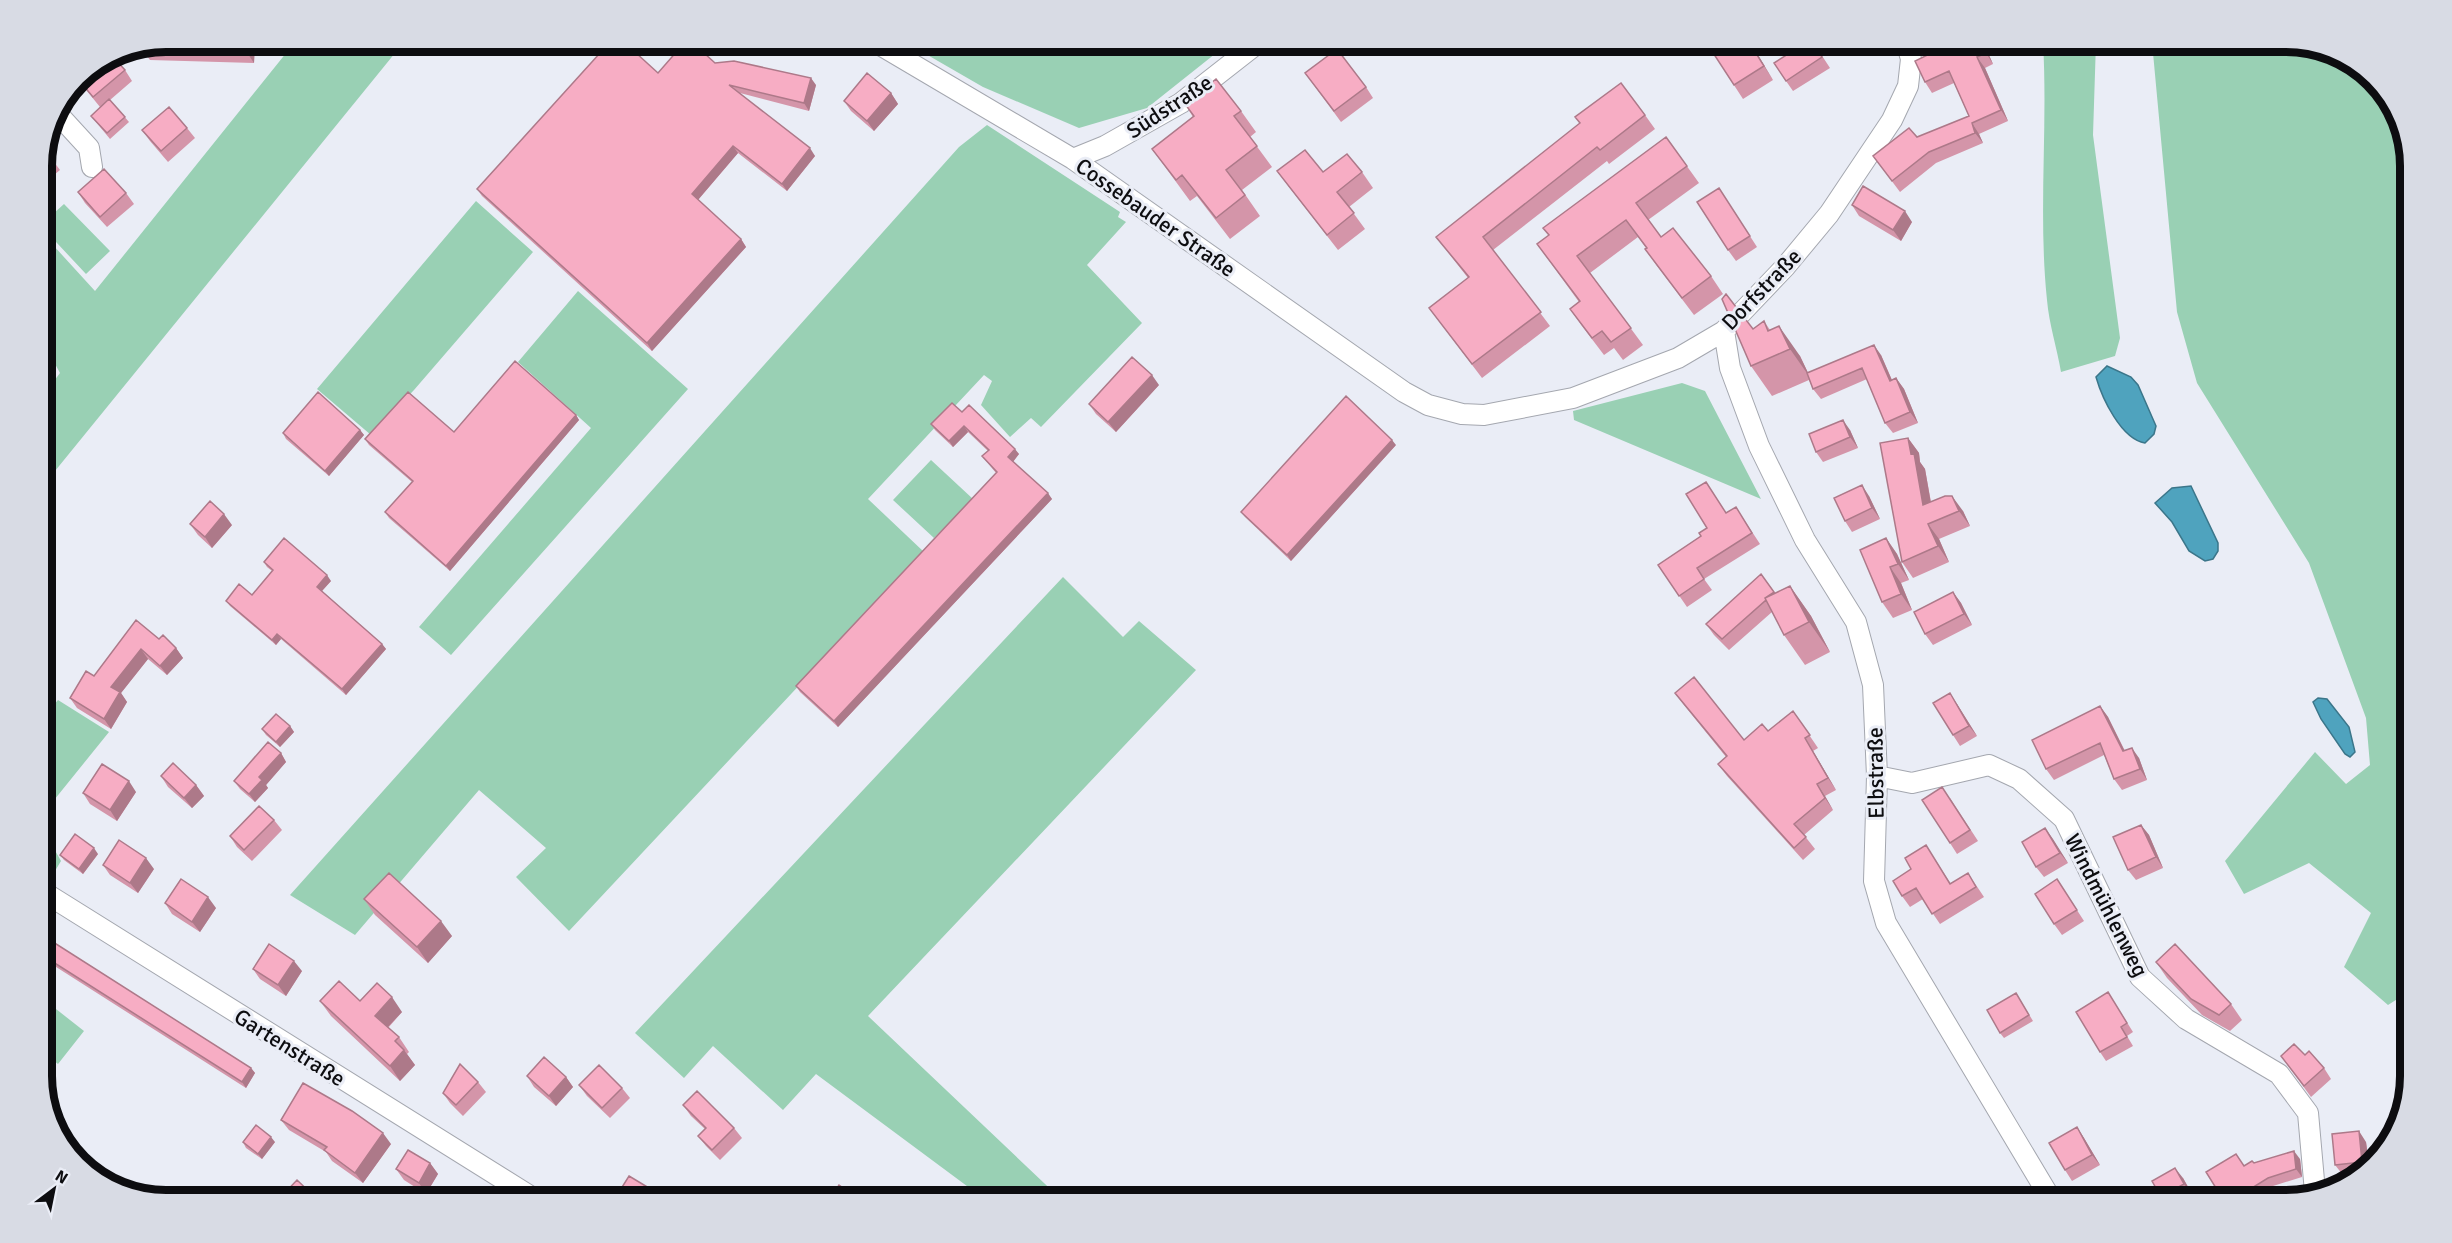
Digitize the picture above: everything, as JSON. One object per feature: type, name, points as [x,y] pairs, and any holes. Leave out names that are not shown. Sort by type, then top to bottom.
[{"type":"street","name":"Cossebauder Straße","points":[[892,52],[1073,159],[1404,392],[1428,405]]},
{"type":"street","name":"Südstraße","points":[[1073,159],[1105,146],[1181,103],[1246,52]]},
{"type":"street","name":"Dorfstraße","points":[[1428,405],[1462,414],[1484,415],[1573,398],[1678,358],[1724,331],[1785,267],[1829,214],[1892,120],[1908,87],[1911,59],[1909,52]]},
{"type":"street","points":[[63,119],[89,148],[92,167]]},
{"type":"street","name":"Elbstraße","points":[[1724,331],[1730,368],[1759,446],[1805,540],[1856,622],[1873,685],[1877,776],[1874,881],[1886,923],[2045,1190]]},
{"type":"street","name":"Windmühlenweg","points":[[1877,776],[1912,783],[1989,765],[2019,779],[2064,819],[2140,977],[2186,1019],[2279,1074],[2308,1113],[2315,1187]]},
{"type":"street","name":"Gartenstraße","points":[[53,898],[520,1190]]},
{"type":"green space","points":[[287,52],[396,52],[53,473],[53,382],[60,373],[53,360],[53,245],[95,291]]},
{"type":"green space","points":[[922,52],[1217,52],[1147,108],[1079,128],[983,87]]},
{"type":"green space","points":[[2043,52],[2096,52],[2093,135],[2120,338],[2115,356],[2061,372],[2048,309],[2044,268]]},
{"type":"green space","points":[[2153,52],[2301,53],[2336,64],[2361,81],[2371,91],[2388,116],[2399,159],[2400,997],[2388,1005],[2344,967],[2371,913],[2309,863],[2244,894],[2225,861],[2315,752],[2346,784],[2370,765],[2366,718],[2309,563],[2197,383],[2177,312]]},
{"type":"green space","points":[[987,125],[1120,212],[1118,217],[1126,222],[1087,265],[1142,323],[1041,427],[1031,418],[1010,437],[981,405],[992,381],[984,375],[868,499],[924,552],[569,931],[516,877],[546,848],[479,790],[355,935],[290,895],[959,147]]},
{"type":"green space","points":[[476,201],[533,252],[414,390],[371,435],[317,389]]},
{"type":"green space","points":[[64,204],[110,251],[86,274],[53,239],[53,214]]},
{"type":"green space","points":[[578,291],[688,389],[451,655],[419,627],[591,428],[518,362]]},
{"type":"green space","points":[[1682,383],[1705,391],[1761,499],[1574,420],[1573,411]]},
{"type":"green space","points":[[931,460],[973,499],[934,538],[893,500]]},
{"type":"green space","points":[[1063,577],[1123,637],[1139,621],[1196,670],[868,1016],[1051,1190],[972,1190],[816,1074],[783,1110],[713,1046],[684,1078],[635,1033]]},
{"type":"green space","points":[[58,700],[109,732],[53,801],[53,706]]},
{"type":"green space","points":[[53,847],[61,861],[55,871],[53,870]]},
{"type":"green space","points":[[53,1007],[84,1031],[58,1064],[53,1060]]},
{"type":"water","points":[[2107,366],[2131,377],[2138,385],[2156,426],[2154,434],[2145,443],[2128,434],[2114,416],[2103,396],[2096,377]]},
{"type":"water","points":[[2191,486],[2218,543],[2218,551],[2213,559],[2205,561],[2189,551],[2172,522],[2155,503],[2172,488]]},
{"type":"water","points":[[2318,698],[2327,699],[2349,727],[2355,752],[2350,757],[2345,754],[2321,719],[2313,702]]},
{"type":"building","points":[[178,52],[248,52],[248,54]]},
{"type":"building","points":[[601,52],[635,52],[658,73],[676,52],[703,52],[715,63],[734,61],[811,78],[804,103],[729,85],[810,148],[782,184],[733,146],[692,194],[741,239],[647,343],[477,189]]},
{"type":"building","points":[[1333,52],[1339,52],[1366,87],[1334,111],[1305,73]]},
{"type":"building","points":[[1713,52],[1755,52],[1764,66],[1734,85]]},
{"type":"building","points":[[1791,52],[1819,52],[1822,57],[1786,81],[1774,63]]},
{"type":"building","points":[[1933,52],[1986,52],[1977,57],[2001,110],[1972,123],[1975,133],[1929,152],[1892,181],[1873,156],[1909,128],[1917,137],[1969,116],[1949,71],[1925,82],[1915,61]]},
{"type":"building","points":[[118,63],[125,70],[93,97],[85,87],[97,76]]},
{"type":"building","points":[[867,73],[891,93],[867,121],[844,101]]},
{"type":"building","points":[[1216,79],[1241,111],[1234,116],[1257,146],[1226,170],[1245,195],[1216,218],[1182,175],[1176,180],[1152,149],[1194,116],[1185,104]]},
{"type":"building","points":[[1621,83],[1645,115],[1600,150],[1597,147],[1483,237],[1541,312],[1472,364],[1429,308],[1469,277],[1436,237],[1580,123],[1575,117]]},
{"type":"building","points":[[109,99],[125,117],[107,133],[91,116]]},
{"type":"building","points":[[169,107],[187,128],[161,151],[142,130]]},
{"type":"building","points":[[1666,137],[1687,166],[1636,203],[1661,237],[1673,228],[1711,276],[1682,298],[1626,220],[1577,256],[1631,328],[1611,342],[1602,331],[1592,338],[1570,309],[1580,301],[1537,244],[1549,235],[1543,228]]},
{"type":"building","points":[[1305,150],[1323,172],[1347,154],[1362,172],[1337,192],[1354,213],[1327,235],[1277,171]]},
{"type":"building","points":[[104,169],[126,193],[100,217],[78,192]]},
{"type":"building","points":[[1863,186],[1905,211],[1893,230],[1852,205]]},
{"type":"building","points":[[1719,188],[1750,236],[1728,250],[1697,202]]},
{"type":"building","points":[[1726,294],[1753,329],[1764,321],[1768,331],[1779,326],[1790,349],[1751,366],[1722,299]]},
{"type":"building","points":[[1874,345],[1890,381],[1896,378],[1910,412],[1885,423],[1862,368],[1813,389],[1807,373]]},
{"type":"building","points":[[1132,357],[1152,375],[1108,422],[1089,404]]},
{"type":"building","points":[[515,361],[576,415],[446,566],[385,512],[413,481],[365,439],[408,392],[454,432]]},
{"type":"building","points":[[318,392],[360,430],[325,471],[283,433]]},
{"type":"building","points":[[1346,396],[1392,440],[1287,555],[1241,512]]},
{"type":"building","points":[[952,403],[962,412],[969,405],[1015,449],[1008,457],[1048,493],[834,721],[796,686],[997,472],[982,456],[989,450],[964,426],[949,441],[931,424]]},
{"type":"building","points":[[1843,420],[1850,437],[1816,452],[1809,434]]},
{"type":"building","points":[[1908,438],[1911,454],[1914,453],[1923,505],[1945,496],[1952,496],[1959,511],[1928,524],[1938,546],[1902,562],[1880,443]]},
{"type":"building","points":[[1706,482],[1726,513],[1736,507],[1752,533],[1697,568],[1704,579],[1679,596],[1658,565],[1701,536],[1699,533],[1707,528],[1686,494]]},
{"type":"building","points":[[1862,485],[1872,508],[1845,521],[1834,498]]},
{"type":"building","points":[[210,501],[224,514],[205,537],[190,524]]},
{"type":"building","points":[[284,538],[327,575],[317,587],[382,644],[342,689],[277,634],[272,640],[226,601],[239,584],[252,595],[273,570],[264,562]]},
{"type":"building","points":[[1886,538],[1898,564],[1890,567],[1901,594],[1882,602],[1860,550]]},
{"type":"building","points":[[1761,574],[1774,592],[1722,639],[1706,624]]},
{"type":"building","points":[[1790,586],[1809,622],[1784,635],[1765,598]]},
{"type":"building","points":[[1953,592],[1964,614],[1925,634],[1914,612]]},
{"type":"building","points":[[136,620],[159,639],[163,635],[176,648],[160,666],[141,649],[111,687],[120,692],[104,719],[70,698],[86,671],[94,676]]},
{"type":"building","points":[[1694,677],[1744,740],[1762,724],[1768,731],[1793,711],[1810,735],[1805,738],[1828,778],[1817,784],[1825,798],[1794,824],[1806,837],[1794,848],[1718,764],[1727,756],[1675,693]]},
{"type":"building","points":[[1950,693],[1969,726],[1953,735],[1933,703]]},
{"type":"building","points":[[2100,706],[2123,751],[2132,748],[2140,769],[2114,779],[2100,743],[2046,769],[2032,740]]},
{"type":"building","points":[[276,714],[290,726],[276,742],[262,729]]},
{"type":"building","points":[[268,742],[281,753],[259,777],[262,780],[249,794],[234,781]]},
{"type":"building","points":[[173,763],[196,785],[184,798],[161,776]]},
{"type":"building","points":[[102,764],[129,781],[110,810],[83,793]]},
{"type":"building","points":[[1942,787],[1970,830],[1950,843],[1922,800]]},
{"type":"building","points":[[259,806],[274,820],[244,850],[230,836]]},
{"type":"building","points":[[2141,825],[2156,857],[2128,870],[2113,837]]},
{"type":"building","points":[[2045,828],[2060,853],[2036,867],[2022,842]]},
{"type":"building","points":[[75,834],[94,848],[79,869],[60,855]]},
{"type":"building","points":[[119,840],[146,858],[130,883],[103,865]]},
{"type":"building","points":[[1926,845],[1950,884],[1968,873],[1976,887],[1932,914],[1916,888],[1902,896],[1893,881],[1911,869],[1905,858]]},
{"type":"building","points":[[389,873],[441,921],[417,947],[364,899]]},
{"type":"building","points":[[181,879],[208,897],[192,922],[165,903]]},
{"type":"building","points":[[2057,879],[2077,910],[2054,924],[2035,894]]},
{"type":"building","points":[[53,942],[251,1068],[242,1082],[53,962]]},
{"type":"building","points":[[269,944],[294,961],[278,985],[253,969]]},
{"type":"building","points":[[2175,944],[2231,1004],[2219,1015],[2191,999],[2156,962]]},
{"type":"building","points":[[339,981],[360,1001],[377,983],[392,997],[375,1016],[399,1037],[395,1041],[404,1050],[390,1066],[320,1001]]},
{"type":"building","points":[[2108,992],[2127,1023],[2121,1027],[2127,1037],[2100,1052],[2076,1012]]},
{"type":"building","points":[[2016,993],[2029,1015],[2000,1033],[1987,1010]]},
{"type":"building","points":[[2294,1044],[2305,1055],[2309,1051],[2324,1068],[2304,1086],[2281,1056]]},
{"type":"building","points":[[544,1057],[566,1077],[549,1096],[527,1076]]},
{"type":"building","points":[[460,1064],[478,1082],[456,1105],[443,1093]]},
{"type":"building","points":[[599,1065],[622,1088],[602,1108],[579,1085]]},
{"type":"building","points":[[303,1083],[352,1111],[383,1133],[355,1173],[324,1150],[327,1147],[281,1120]]},
{"type":"building","points":[[697,1091],[734,1128],[712,1150],[698,1136],[706,1128],[683,1105]]},
{"type":"building","points":[[256,1125],[271,1137],[258,1154],[243,1142]]},
{"type":"building","points":[[2077,1127],[2092,1155],[2065,1170],[2049,1143]]},
{"type":"building","points":[[2359,1131],[2362,1161],[2335,1165],[2332,1134]]},
{"type":"building","points":[[408,1150],[430,1163],[419,1183],[396,1169]]},
{"type":"building","points":[[2294,1151],[2296,1169],[2268,1178],[2249,1190],[2217,1190],[2206,1172],[2236,1154],[2244,1166],[2252,1161],[2254,1163]]},
{"type":"building","points":[[2175,1168],[2184,1184],[2173,1190],[2157,1190],[2152,1181]]},
{"type":"building","points":[[629,1176],[652,1190],[620,1190]]},
{"type":"building","points":[[297,1180],[307,1190],[287,1190]]},
{"type":"building","points":[[839,1185],[846,1190],[836,1190]]}]
